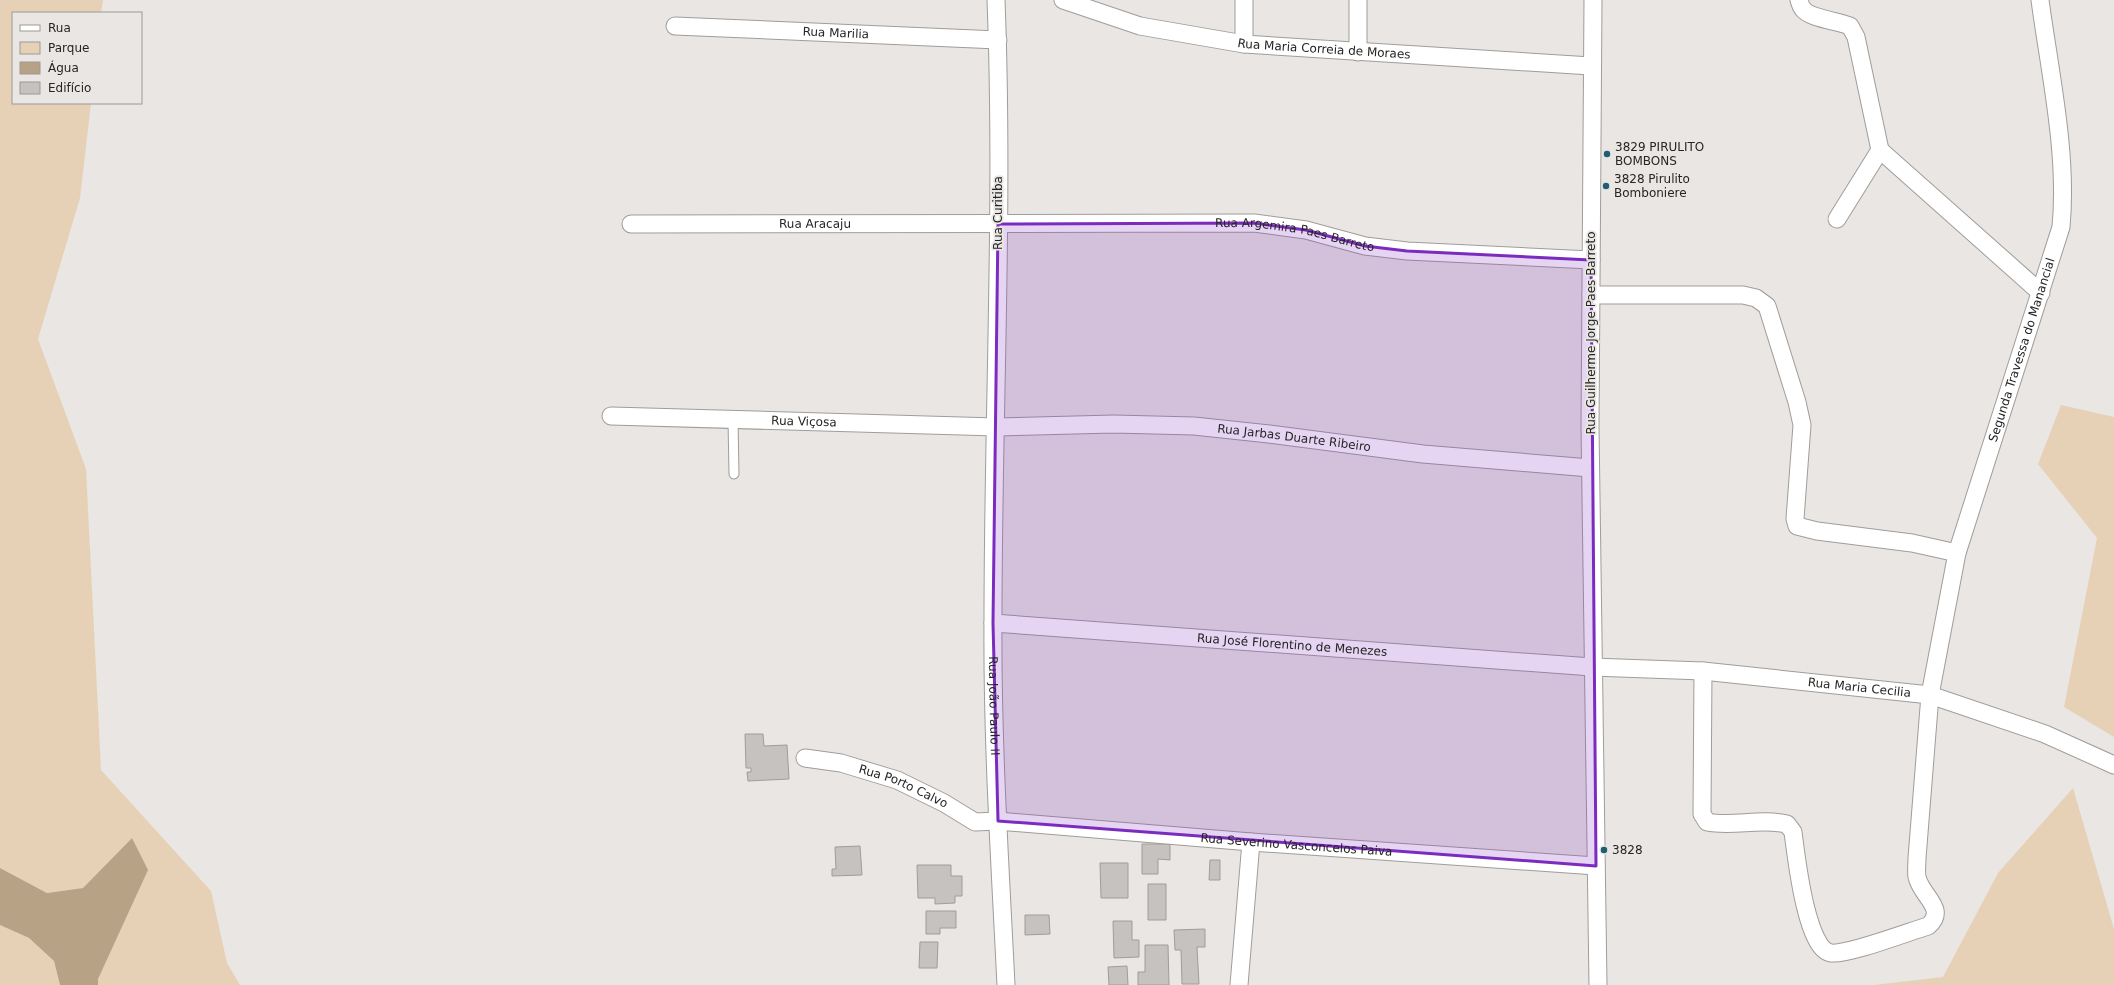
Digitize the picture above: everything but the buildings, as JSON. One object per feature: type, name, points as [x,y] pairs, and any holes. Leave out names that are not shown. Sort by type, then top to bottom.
[{"type":"street","name":"Rua Curitiba","points":[[996,0],[998,40],[996,427]]},
{"type":"street","name":"Rua Maria Correia de Moraes","points":[[1063,0],[1140,26],[1244,44],[1591,66]]},
{"type":"street","points":[[1244,0],[1244,44]]},
{"type":"street","points":[[1358,0],[1358,52]]},
{"type":"street","name":"Rua Guilherme Jorge Paes Barreto","points":[[1593,0],[1591,66],[1590,468],[1598,985]]},
{"type":"street","points":[[1799,0],[1803,9],[1811,16],[1833,20],[1850,26],[1856,37],[1880,150],[2041,293]]},
{"type":"street","name":"Segunda Travessa do Manancial","points":[[1703,671],[1702,814],[1707,822],[1720,825],[1772,821],[1787,824],[1793,832],[1804,905],[1819,946],[1831,954],[1849,951],[1928,926],[1936,916],[1935,909],[1917,877],[1917,858],[1930,695],[1957,553],[2061,228],[2064,197],[2062,161],[2040,0]]},
{"type":"street","name":"Rua Marilia","points":[[675,26],[998,40]]},
{"type":"street","points":[[1837,219],[1880,150]]},
{"type":"street","name":"Rua Argemira Paes Barreto","points":[[998,224],[1254,223],[1306,230],[1364,246],[1407,251],[1590,260]]},
{"type":"street","name":"Rua Aracaju","points":[[631,224],[998,224]]},
{"type":"street","points":[[1591,295],[1724,293],[1756,298],[1768,306],[1795,394],[1802,425],[1795,518],[1797,526],[1817,531],[1912,543],[1957,553]]},
{"type":"street","name":"Rua Viçosa","points":[[611,416],[996,427]]},
{"type":"street","name":"Rua Jarbas Duarte Ribeiro","points":[[996,427],[1114,424],[1194,426],[1423,454],[1590,468]]},
{"type":"street","name":"Rua João Paulo II","points":[[996,427],[993,623],[998,821],[1006,985]]},
{"type":"street","name":"Rua José Florentino de Menezes","points":[[993,623],[1592,667]]},
{"type":"street","name":"Rua Maria Cecilia","points":[[1592,667],[1703,671],[1930,695],[2045,734],[2114,765]]},
{"type":"street","name":"Rua Porto Calvo","points":[[805,758],[841,763],[897,780],[944,803],[975,822],[998,821]]},
{"type":"street","name":"Rua Severino Vasconcelos Paiva","points":[[998,821],[1251,842],[1596,866]]},
{"type":"street","points":[[1240,985],[1251,842]]},
{"type":"lane","points":[[733,420],[734,474]]},
{"type":"highlighted area","points":[[1254,223],[1306,230],[1365,246],[1407,251],[1591,260],[1596,866],[998,821],[993,623],[998,224]]},
{"type":"green space","points":[[0,0],[103,0],[101,12],[12,12],[12,104],[91,104],[80,198],[38,339],[86,469],[101,770],[211,891],[227,963],[240,985],[98,985],[98,979],[132,838],[83,888],[47,893],[0,868]]},
{"type":"green space","points":[[2061,405],[2114,417],[2114,737],[2064,707],[2097,538],[2038,464]]},
{"type":"green space","points":[[2073,788],[2114,929],[2114,985],[1874,985],[1943,977],[1998,873]]},
{"type":"green space","points":[[0,925],[29,938],[54,961],[60,985],[0,985]]},
{"type":"water","points":[[132,838],[148,870],[98,979],[98,985],[60,985],[54,961],[29,938],[0,925],[0,868],[47,893],[83,888]]},
{"type":"place","name":"3829 PIRULITO BOMBONS","points":[[1607,154]]},
{"type":"place","name":"3828 Pirulito Bomboniere","points":[[1606,186]]},
{"type":"place","name":"3828","points":[[1604,850]]}]
